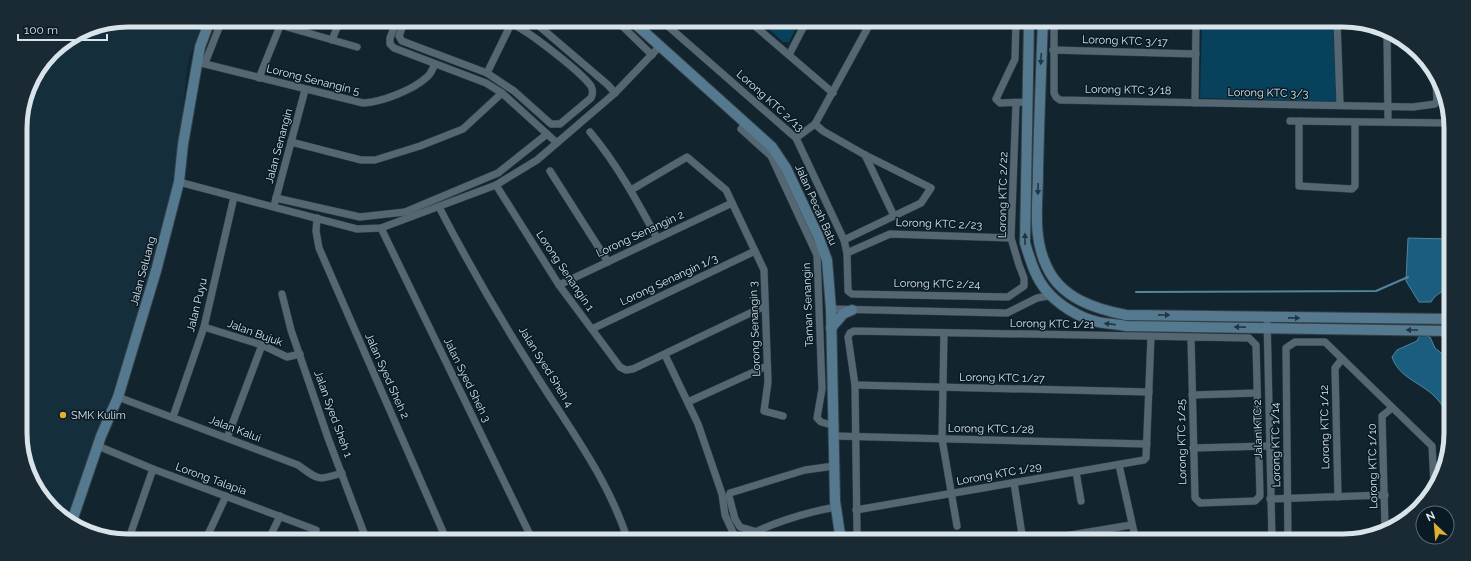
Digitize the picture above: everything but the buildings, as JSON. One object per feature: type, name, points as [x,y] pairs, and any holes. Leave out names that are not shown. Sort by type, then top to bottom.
[{"type":"street","name":"Jalan Seluang","points":[[73,518],[98,446],[118,397],[154,278],[179,182],[183,144],[201,63],[200,47],[207,27]]},
{"type":"street","points":[[201,63],[219,27]]},
{"type":"street","points":[[259,78],[279,27]]},
{"type":"street","points":[[295,27],[358,48]]},
{"type":"street","points":[[332,40],[337,27]]},
{"type":"street","points":[[394,27],[390,38],[390,44],[394,48],[486,84],[502,93],[557,143]]},
{"type":"street","points":[[404,27],[400,38],[402,41],[487,73],[514,90],[551,124],[560,124],[591,98],[593,90],[577,73],[534,37],[516,27]]},
{"type":"street","points":[[487,73],[510,27]]},
{"type":"street","points":[[540,27],[615,94]]},
{"type":"street","points":[[623,27],[652,55]]},
{"type":"street","name":"Jalan Pecah Batu","points":[[639,27],[772,147],[781,159],[818,236],[826,260],[831,309],[835,426],[834,466],[836,507],[840,534]]},
{"type":"street","name":"Lorong KTC 2/13","points":[[669,27],[796,138],[844,240],[847,253],[848,291]]},
{"type":"street","points":[[756,27],[833,93]]},
{"type":"street","points":[[789,55],[803,27]]},
{"type":"street","points":[[796,138],[815,124],[868,27]]},
{"type":"street","points":[[1014,27],[1015,59],[996,99],[1000,103],[1028,102]]},
{"type":"street","points":[[1029,27],[1025,243],[1034,270],[1046,290],[1057,300],[1074,312],[1098,322],[1126,326],[1444,331]]},
{"type":"street","points":[[1043,27],[1039,99],[1037,236],[1047,268],[1055,280],[1064,289],[1088,305],[1126,315],[1444,319]]},
{"type":"street","points":[[1053,50],[1054,27]]},
{"type":"street","points":[[1195,103],[1196,27]]},
{"type":"street","points":[[1338,27],[1340,106]]},
{"type":"street","points":[[1387,37],[1388,121]]},
{"type":"street","points":[[179,182],[358,229],[381,228],[496,186],[537,160],[615,94],[660,46]]},
{"type":"street","points":[[421,58],[424,50]]},
{"type":"street","name":"Lorong KTC 3/17","points":[[1053,50],[1196,54]]},
{"type":"street","name":"Lorong KTC 3/18","points":[[1053,50],[1054,93],[1060,100],[1195,103]]},
{"type":"street","name":"Lorong Senangin 5","points":[[201,63],[305,90],[363,103],[375,103],[411,88],[428,77],[435,64]]},
{"type":"street","points":[[577,73],[583,66]]},
{"type":"street","name":"Jalan Senangin","points":[[274,207],[305,90]]},
{"type":"street","name":"Lorong KTC 3/3","points":[[1195,103],[1431,106],[1435,104],[1437,100],[1436,90]]},
{"type":"street","points":[[291,142],[361,160],[376,160],[420,146],[463,129],[502,93]]},
{"type":"street","name":"Lorong KTC 2/22","points":[[1016,103],[1011,238],[1024,278],[1024,286]]},
{"type":"street","points":[[530,118],[536,110]]},
{"type":"street","points":[[1290,120],[1444,123]]},
{"type":"street","points":[[1299,121],[1298,184],[1300,188],[1354,188],[1355,122]]},
{"type":"street","name":"Taman Senangin","points":[[745,124],[741,129],[773,160],[817,255],[822,389],[817,418],[822,422],[835,426]]},
{"type":"street","points":[[815,124],[823,131],[865,155],[931,188],[922,203],[844,240]]},
{"type":"street","points":[[590,132],[605,150],[631,190],[657,238]]},
{"type":"street","points":[[276,198],[360,217],[405,212],[498,173],[547,134]]},
{"type":"street","points":[[865,155],[894,216]]},
{"type":"street","name":"Lorong Senangin 3","points":[[631,190],[687,156],[726,190],[764,270],[768,382],[764,411],[783,416]]},
{"type":"street","points":[[550,171],[608,262]]},
{"type":"street","name":"Lorong Senangin 1","points":[[496,186],[558,285],[620,367],[626,370],[633,370],[665,355]]},
{"type":"street","name":"Jalan Puyu","points":[[173,417],[204,327],[234,197]]},
{"type":"street","name":"Lorong Senangin 2","points":[[558,285],[732,203]]},
{"type":"street","name":"Jalan Syed Sheh 4","points":[[439,207],[456,240],[531,367],[595,466],[626,534]]},
{"type":"street","name":"Jalan Syed Sheh 2","points":[[317,218],[316,231],[319,248],[444,534]]},
{"type":"street","name":"Jalan Syed Sheh 3","points":[[381,228],[530,534]]},
{"type":"street","name":"Lorong KTC 2/23","points":[[847,253],[890,234],[1011,238]]},
{"type":"street","name":"Lorong Senangin 1/3","points":[[592,329],[755,251]]},
{"type":"street","points":[[1037,298],[1040,293],[1042,283]]},
{"type":"street","name":"Lorong KTC 2/24","points":[[848,291],[852,294],[1008,297],[1024,286]]},
{"type":"street","name":"Jalan Syed Sheh 1","points":[[282,294],[300,354],[364,534]]},
{"type":"street","points":[[831,309],[1008,312],[1037,298],[1048,296],[1057,300]]},
{"type":"street","points":[[735,534],[725,515],[722,494],[698,424],[665,355],[765,306]]},
{"type":"street","points":[[831,328],[843,314],[852,310]]},
{"type":"street","name":"Jalan KTC 2","points":[[1267,317],[1272,534]]},
{"type":"street","name":"Jalan Bujuk","points":[[204,327],[262,345],[287,357],[300,354]]},
{"type":"street","name":"Lorong KTC 1/21","points":[[857,532],[855,385],[848,337],[850,333],[854,331],[1249,338],[1256,345],[1258,446]]},
{"type":"street","points":[[944,333],[942,439],[957,526]]},
{"type":"street","points":[[1147,444],[1151,337]]},
{"type":"street","name":"Lorong KTC 1/25","points":[[1190,338],[1195,498],[1200,503],[1255,501],[1260,496],[1258,446]]},
{"type":"street","name":"Lorong KTC 1/14","points":[[1288,534],[1286,348],[1295,342],[1325,342],[1342,359]]},
{"type":"street","points":[[227,438],[262,345]]},
{"type":"street","points":[[1342,359],[1432,446],[1434,478]]},
{"type":"street","name":"Lorong KTC 1/12","points":[[1338,497],[1335,368],[1342,359]]},
{"type":"street","points":[[688,402],[767,366]]},
{"type":"street","name":"Lorong KTC 1/27","points":[[855,385],[1149,392]]},
{"type":"street","points":[[1192,395],[1257,393]]},
{"type":"street","name":"Jalan Kalui","points":[[118,397],[298,466],[319,479],[342,473]]},
{"type":"street","name":"Lorong KTC 1/10","points":[[1385,524],[1382,416],[1392,408]]},
{"type":"street","name":"Lorong KTC 1/28","points":[[835,436],[1147,444]]},
{"type":"street","name":"Lorong KTC 1/29","points":[[856,510],[1141,461],[1146,458],[1147,444]]},
{"type":"street","name":"Lorong Talapia","points":[[98,446],[153,469],[316,530]]},
{"type":"street","points":[[1193,448],[1269,446]]},
{"type":"street","points":[[1119,465],[1134,534]]},
{"type":"street","points":[[754,531],[740,527],[735,519],[729,496],[730,493],[805,470],[834,466]]},
{"type":"street","points":[[130,534],[153,469]]},
{"type":"street","points":[[1076,472],[1081,501]]},
{"type":"street","points":[[1014,483],[1022,534]]},
{"type":"street","points":[[1270,499],[1385,495]]},
{"type":"street","points":[[208,534],[226,496]]},
{"type":"street","points":[[750,534],[754,531],[836,507]]},
{"type":"street","points":[[271,534],[280,516]]},
{"type":"street","points":[[1077,534],[1132,525]]},
{"type":"shaded area","points":[[128,27],[201,27],[188,62],[175,182],[171,200],[129,346],[69,515],[52,499],[37,477],[32,465],[27,439],[27,122],[30,102],[37,84],[52,62],[72,44],[90,35],[102,30]]},
{"type":"shaded area","points":[[767,27],[796,27],[789,42],[783,42]]},
{"type":"shaded area","points":[[1202,27],[1333,27],[1336,102],[1200,98]]},
{"type":"shaded area","points":[[1408,238],[1444,239],[1444,290],[1435,296],[1431,302],[1419,302],[1406,281]]},
{"type":"shaded area","points":[[1420,335],[1430,337],[1435,348],[1444,355],[1444,410],[1432,394],[1400,371],[1392,357],[1397,350],[1417,341]]},
{"type":"waterway","points":[[1136,292],[1376,291],[1408,277]]},
{"type":"place","name":"SMK Kulim","points":[[63,415]]}]
